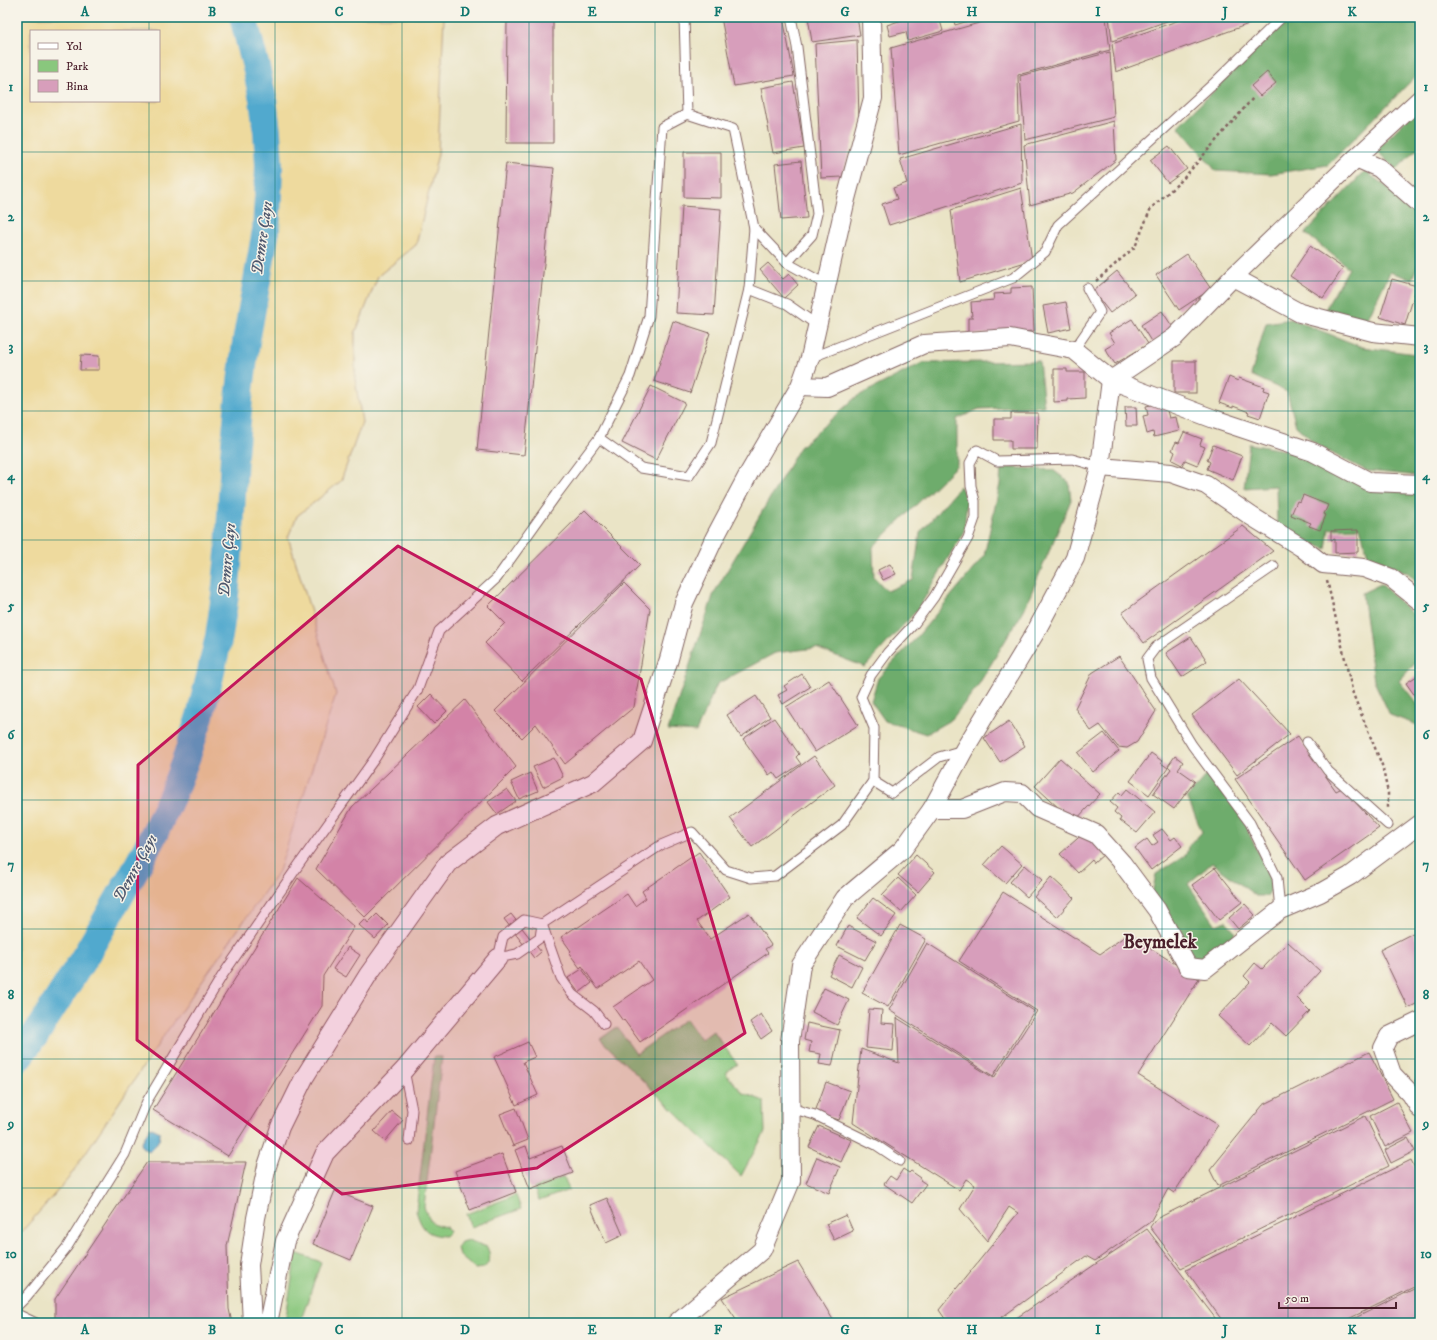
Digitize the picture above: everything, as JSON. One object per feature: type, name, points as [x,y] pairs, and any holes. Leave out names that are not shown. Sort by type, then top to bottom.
[{"type":"street","points":[[252,1323],[249,1265],[256,1218],[267,1166],[280,1127],[304,1078],[368,975],[448,863],[497,826],[594,783],[642,741],[669,659],[684,603],[714,539],[749,473],[800,386],[810,358],[816,325],[827,284],[846,199],[873,98],[871,17]]},
{"type":"street","points":[[676,1323],[762,1250],[791,1181],[790,1041],[801,965],[845,898],[903,849],[932,809],[964,750],[1035,633],[1076,558],[1100,467],[1111,380],[1175,337],[1233,277],[1356,158],[1420,99]]},
{"type":"street","points":[[1356,158],[1379,168],[1420,204]]},
{"type":"street","points":[[1233,277],[1300,313],[1373,332],[1420,337]]},
{"type":"street","points":[[800,386],[827,387],[924,344],[1010,338],[1074,350],[1111,380],[1214,419],[1313,452],[1370,482],[1420,484]]},
{"type":"street","points":[[1100,467],[1171,473],[1206,485],[1251,516],[1302,547],[1323,564],[1364,568],[1391,578],[1420,601]]},
{"type":"street","points":[[932,809],[962,809],[1005,792],[1022,793],[1037,808],[1096,834],[1122,863],[1157,910],[1188,966],[1205,969],[1280,910],[1320,893],[1350,876],[1420,824]]},
{"type":"street","points":[[268,1323],[285,1241],[325,1153],[404,1070],[498,958]]},
{"type":"street","points":[[1420,1021],[1389,1036],[1383,1048],[1392,1074],[1411,1094],[1420,1109]]},
{"type":"lane","points":[[684,17],[687,114]]},
{"type":"lane","points":[[787,263],[812,235],[817,214],[797,47],[791,17]]},
{"type":"lane","points":[[810,358],[1013,278],[1045,252],[1058,225],[1215,82],[1282,17]]},
{"type":"lane","points":[[17,1306],[67,1247],[125,1154],[147,1101],[222,976],[375,758],[418,689],[439,631],[497,578],[599,438],[630,376],[649,316],[662,127],[687,114],[733,129],[754,228],[749,289],[711,443],[689,476],[641,468],[599,438]]},
{"type":"lane","points":[[754,228],[787,263],[827,284]]},
{"type":"lane","points":[[1074,350],[1100,312],[1087,288]]},
{"type":"lane","points":[[749,289],[787,304],[816,325]]},
{"type":"lane","points":[[542,924],[540,938],[517,954],[498,958],[502,937],[524,920],[542,924],[661,845],[692,832],[726,870],[751,878],[774,876],[842,824],[873,780],[874,728],[861,697],[871,675],[884,657],[914,624],[934,597],[968,538],[975,518],[975,501],[971,486],[970,464],[977,450],[996,461],[1072,459],[1100,467]]},
{"type":"lane","points":[[1274,566],[1156,647],[1147,659],[1151,678],[1192,745],[1250,823],[1277,878],[1280,910]]},
{"type":"lane","points":[[1307,742],[1328,771],[1388,825]]},
{"type":"lane","points":[[873,780],[892,793],[939,757],[964,750]]},
{"type":"lane","points":[[542,924],[561,978],[572,994],[594,1011],[604,1024]]},
{"type":"lane","points":[[404,1070],[412,1110],[409,1141]]},
{"type":"lane","points":[[790,1108],[815,1115],[876,1145],[900,1161]]},
{"type":"lane","points":[[17,1314],[36,1323]]},
{"type":"path","points":[[1087,288],[1135,247],[1151,208],[1182,180],[1252,98]]},
{"type":"path","points":[[1323,564],[1353,694],[1382,765],[1388,793],[1388,825]]},
{"type":"highlighted area","points":[[398,546],[641,679],[745,1033],[537,1168],[342,1194],[137,1040],[138,765]]},
{"type":"green space","points":[[1289,17],[1420,17],[1420,72],[1328,165],[1271,174],[1216,171],[1178,126]]},
{"type":"green space","points":[[1420,106],[1420,146],[1396,170],[1376,150]]},
{"type":"green space","points":[[1365,171],[1420,211],[1420,260],[1412,279],[1390,272],[1366,322],[1324,311],[1349,268],[1305,233]]},
{"type":"green space","points":[[1291,319],[1362,347],[1416,354],[1420,353],[1420,476],[1367,471],[1318,446],[1296,426],[1287,392],[1251,375],[1266,323]]},
{"type":"green space","points":[[1039,361],[1044,406],[979,409],[957,419],[957,465],[873,547],[874,577],[887,591],[913,580],[920,533],[960,486],[967,499],[964,531],[918,609],[865,667],[816,648],[775,653],[717,684],[696,732],[668,730],[714,593],[800,447],[856,397],[922,363]]},
{"type":"green space","points":[[1249,444],[1296,452],[1420,491],[1420,585],[1408,573],[1368,555],[1360,528],[1329,529],[1326,549],[1295,536],[1277,523],[1276,486],[1244,488]]},
{"type":"green space","points":[[1001,467],[1053,470],[1069,482],[1071,500],[1024,610],[977,687],[952,719],[926,734],[885,721],[871,701],[878,678],[917,637],[984,556],[1000,484]]},
{"type":"green space","points":[[1381,584],[1420,621],[1420,658],[1399,681],[1420,707],[1420,726],[1390,715],[1374,681],[1362,593]]},
{"type":"green space","points":[[1208,774],[1241,816],[1270,878],[1271,890],[1267,896],[1256,896],[1212,863],[1188,884],[1216,925],[1226,921],[1235,931],[1234,936],[1198,962],[1188,955],[1152,894],[1156,874],[1186,855],[1188,847],[1202,832],[1187,797]]},
{"type":"green space","points":[[686,1019],[701,1040],[713,1031],[737,1064],[725,1073],[743,1093],[764,1101],[765,1132],[741,1176],[600,1039],[617,1027],[636,1054]]},
{"type":"green space","points":[[434,1057],[442,1057],[424,1207],[431,1221],[437,1225],[446,1227],[449,1232],[445,1236],[433,1234],[425,1230],[416,1211]]},
{"type":"green space","points":[[564,1177],[569,1190],[539,1201],[534,1188]]},
{"type":"green space","points":[[516,1195],[521,1209],[471,1227],[466,1214]]},
{"type":"green space","points":[[468,1240],[487,1247],[490,1258],[484,1268],[475,1269],[459,1255],[457,1248],[461,1242]]},
{"type":"green space","points":[[296,1253],[321,1262],[300,1323],[285,1323]]},
{"type":"sand","points":[[17,17],[444,17],[438,154],[416,245],[378,276],[355,334],[355,379],[362,422],[341,481],[297,516],[288,537],[336,694],[279,871],[167,1031],[68,1179],[17,1237]]},
{"type":"water","points":[[150,1127],[160,1132],[160,1134],[159,1140],[149,1151],[142,1147],[141,1143]]},
{"type":"building","points":[[507,17],[553,17],[553,143],[506,143]]},
{"type":"building","points":[[721,17],[783,17],[794,76],[734,86]]},
{"type":"building","points":[[808,17],[857,17],[860,35],[812,42]]},
{"type":"building","points":[[902,17],[939,17],[943,31],[908,41],[906,32],[890,36],[887,25],[902,20]]},
{"type":"building","points":[[953,17],[982,17],[955,25]]},
{"type":"building","points":[[1000,17],[1106,17],[1110,50],[1018,75],[1019,121],[899,155],[891,48]]},
{"type":"building","points":[[1109,17],[1178,17],[1112,41]]},
{"type":"building","points":[[1188,17],[1268,17],[1116,72],[1112,44]]},
{"type":"building","points":[[857,40],[859,121],[842,177],[821,178],[815,44]]},
{"type":"building","points":[[1110,52],[1114,117],[1025,140],[1020,76]]},
{"type":"building","points":[[1267,72],[1276,83],[1260,96],[1251,86]]},
{"type":"building","points":[[793,82],[804,148],[773,153],[761,88]]},
{"type":"building","points":[[1114,121],[1116,160],[1073,193],[1030,205],[1024,145]]},
{"type":"building","points":[[1021,124],[1022,183],[889,225],[882,204],[897,199],[893,188],[907,183],[900,159]]},
{"type":"building","points":[[1169,146],[1187,169],[1168,183],[1150,160]]},
{"type":"building","points":[[684,152],[721,152],[721,198],[684,197]]},
{"type":"building","points":[[801,161],[807,218],[781,220],[775,164]]},
{"type":"building","points":[[506,163],[554,168],[524,455],[477,450]]},
{"type":"building","points":[[1021,188],[1032,260],[960,282],[951,210]]},
{"type":"building","points":[[682,206],[721,209],[714,315],[676,313]]},
{"type":"building","points":[[1310,246],[1343,268],[1323,298],[1290,276]]},
{"type":"building","points":[[1187,254],[1211,289],[1179,310],[1156,275]]},
{"type":"building","points":[[768,263],[783,279],[789,274],[798,285],[784,298],[760,270]]},
{"type":"building","points":[[1117,271],[1135,294],[1110,313],[1093,291]]},
{"type":"building","points":[[1392,279],[1417,286],[1405,325],[1380,317]]},
{"type":"building","points":[[1032,287],[1034,331],[968,335],[968,318],[972,318],[971,302],[994,300],[993,294],[1011,293],[1011,288]]},
{"type":"building","points":[[1066,302],[1071,328],[1048,333],[1043,306]]},
{"type":"building","points":[[1162,311],[1174,329],[1152,343],[1141,325]]},
{"type":"building","points":[[1132,319],[1148,344],[1115,364],[1105,349],[1115,343],[1109,333]]},
{"type":"building","points":[[673,321],[710,333],[690,393],[654,381]]},
{"type":"building","points":[[81,355],[99,356],[99,370],[80,370]]},
{"type":"building","points":[[1174,361],[1196,361],[1196,393],[1174,393]]},
{"type":"building","points":[[1054,369],[1067,369],[1067,372],[1085,372],[1085,398],[1054,402]]},
{"type":"building","points":[[1229,377],[1238,381],[1239,378],[1264,387],[1263,390],[1269,392],[1260,418],[1248,414],[1249,412],[1233,406],[1233,408],[1219,403]]},
{"type":"building","points":[[651,386],[685,403],[656,460],[622,443]]},
{"type":"building","points":[[1161,403],[1166,407],[1169,418],[1176,417],[1179,431],[1154,437],[1153,432],[1147,434],[1143,416],[1148,415],[1146,406]]},
{"type":"building","points":[[1125,407],[1136,407],[1137,426],[1126,426]]},
{"type":"building","points":[[1011,413],[1038,413],[1037,449],[1011,449],[1011,440],[994,440],[994,419],[1011,419]]},
{"type":"building","points":[[1184,432],[1202,439],[1200,445],[1205,447],[1197,465],[1185,460],[1182,465],[1172,460],[1175,452],[1172,450],[1176,442],[1179,443]]},
{"type":"building","points":[[1213,445],[1242,456],[1233,480],[1207,469],[1210,462],[1207,460]]},
{"type":"building","points":[[1303,495],[1328,505],[1320,530],[1309,526],[1311,523],[1291,515],[1297,501],[1300,502]]},
{"type":"building","points":[[585,510],[640,565],[522,681],[485,643],[505,623],[488,606]]},
{"type":"building","points":[[1243,526],[1273,551],[1144,643],[1122,613]]},
{"type":"building","points":[[1358,530],[1358,552],[1335,553],[1335,539],[1331,540],[1331,531]]},
{"type":"building","points":[[890,564],[896,574],[883,580],[878,570]]},
{"type":"building","points":[[624,583],[650,609],[634,707],[565,764],[536,724],[522,738],[495,711]]},
{"type":"building","points":[[1191,637],[1207,661],[1182,677],[1166,653]]},
{"type":"building","points":[[1119,656],[1156,711],[1137,742],[1127,748],[1118,747],[1100,725],[1091,731],[1075,708],[1092,673]]},
{"type":"building","points":[[802,674],[810,687],[783,704],[778,695],[787,690],[784,686]]},
{"type":"building","points":[[1420,674],[1420,703],[1406,683]]},
{"type":"building","points":[[1239,679],[1290,734],[1237,775],[1192,715]]},
{"type":"building","points":[[829,680],[858,725],[815,752],[786,707]]},
{"type":"building","points":[[431,694],[447,711],[434,724],[418,707]]},
{"type":"building","points":[[756,696],[770,717],[741,737],[727,715]]},
{"type":"building","points":[[465,700],[516,767],[365,917],[316,869],[352,807]]},
{"type":"building","points":[[774,718],[799,754],[796,757],[801,764],[778,779],[773,772],[769,775],[743,739]]},
{"type":"building","points":[[1009,721],[1025,746],[1000,762],[984,738]]},
{"type":"building","points":[[1104,733],[1119,751],[1093,772],[1078,753]]},
{"type":"building","points":[[1298,736],[1336,791],[1342,788],[1379,828],[1305,880],[1235,779]]},
{"type":"building","points":[[1151,753],[1162,761],[1161,763],[1168,768],[1149,795],[1130,781]]},
{"type":"building","points":[[814,756],[835,785],[752,847],[730,818]]},
{"type":"building","points":[[1175,756],[1183,762],[1178,769],[1195,781],[1174,809],[1153,794],[1171,769],[1168,766]]},
{"type":"building","points":[[554,758],[563,777],[543,787],[533,767]]},
{"type":"building","points":[[1060,758],[1100,794],[1074,822],[1035,786]]},
{"type":"building","points":[[530,773],[538,791],[519,799],[511,782]]},
{"type":"building","points":[[507,789],[516,801],[497,814],[488,802]]},
{"type":"building","points":[[1127,789],[1155,812],[1137,833],[1120,820],[1121,818],[1114,812],[1117,808],[1110,802],[1119,792],[1122,795]]},
{"type":"building","points":[[1162,829],[1171,840],[1175,837],[1182,846],[1151,870],[1135,848],[1147,839],[1152,846],[1158,842],[1153,835]]},
{"type":"building","points":[[1086,831],[1105,853],[1094,863],[1092,860],[1078,873],[1060,854]]},
{"type":"building","points":[[1001,846],[1022,864],[1005,883],[984,865]]},
{"type":"building","points":[[699,852],[730,897],[697,921],[710,939],[749,913],[771,945],[765,949],[768,953],[640,1042],[613,1007],[652,980],[639,961],[598,989],[582,966],[580,968],[569,953],[571,951],[561,937],[627,894],[635,906],[646,898],[642,891]]},
{"type":"building","points":[[916,855],[935,872],[918,892],[898,875]]},
{"type":"building","points":[[1025,865],[1042,880],[1027,897],[1010,882]]},
{"type":"building","points":[[1215,868],[1242,902],[1219,920],[1192,885]]},
{"type":"building","points":[[1051,877],[1074,898],[1057,917],[1034,897]]},
{"type":"building","points":[[298,878],[354,927],[323,976],[322,1006],[228,1156],[153,1110]]},
{"type":"building","points":[[898,878],[916,895],[901,912],[882,895]]},
{"type":"building","points":[[1003,892],[1100,954],[1128,934],[1199,979],[1138,1075],[1218,1125],[1174,1193],[1168,1189],[1150,1222],[1095,1261],[1086,1256],[994,1323],[948,1323],[939,1310],[1018,1213],[1009,1207],[987,1241],[960,1209],[975,1185],[966,1179],[959,1190],[853,1123],[861,1049],[899,1063],[897,1018],[994,1078],[1037,1011],[959,961]]},
{"type":"building","points":[[873,898],[896,915],[881,936],[857,918]]},
{"type":"building","points":[[1245,904],[1255,915],[1238,929],[1229,918]]},
{"type":"building","points":[[377,914],[388,925],[375,939],[359,925],[365,919],[368,923]]},
{"type":"building","points":[[511,914],[541,952],[534,958],[504,919]]},
{"type":"building","points":[[900,925],[926,939],[888,1007],[862,993]]},
{"type":"building","points":[[848,926],[876,941],[865,960],[837,946]]},
{"type":"building","points":[[1413,933],[1420,947],[1420,1002],[1408,1008],[1380,950]]},
{"type":"building","points":[[1288,942],[1320,971],[1296,997],[1310,1011],[1286,1036],[1272,1023],[1250,1046],[1218,1016],[1250,982],[1244,976],[1255,963],[1262,969]]},
{"type":"building","points":[[927,943],[1034,1011],[993,1076],[889,1010]]},
{"type":"building","points":[[348,947],[360,955],[346,977],[333,969]]},
{"type":"building","points":[[839,955],[862,967],[852,987],[829,975]]},
{"type":"building","points":[[582,969],[592,983],[579,993],[568,978]]},
{"type":"building","points":[[824,988],[849,1000],[837,1025],[812,1012]]},
{"type":"building","points":[[869,1009],[882,1010],[881,1023],[895,1024],[893,1051],[866,1048]]},
{"type":"building","points":[[761,1014],[772,1031],[761,1039],[750,1022]]},
{"type":"building","points":[[807,1023],[840,1030],[832,1066],[819,1064],[821,1054],[809,1052],[811,1042],[804,1040]]},
{"type":"building","points":[[528,1042],[535,1057],[523,1062],[538,1095],[516,1105],[494,1057]]},
{"type":"building","points":[[1369,1052],[1393,1099],[1218,1186],[1210,1170],[1263,1105]]},
{"type":"building","points":[[1420,1077],[1420,1090],[1415,1080]]},
{"type":"building","points":[[826,1082],[850,1091],[839,1120],[815,1112]]},
{"type":"building","points":[[1397,1102],[1413,1133],[1385,1147],[1370,1116]]},
{"type":"building","points":[[516,1108],[528,1140],[513,1146],[500,1114]]},
{"type":"building","points":[[392,1111],[403,1120],[385,1141],[374,1131]]},
{"type":"building","points":[[1365,1116],[1389,1166],[1181,1268],[1150,1227],[1156,1219]]},
{"type":"building","points":[[819,1126],[851,1140],[841,1162],[809,1147]]},
{"type":"building","points":[[1408,1138],[1415,1151],[1391,1163],[1385,1150]]},
{"type":"building","points":[[526,1146],[530,1158],[562,1146],[573,1173],[530,1189],[515,1150]]},
{"type":"building","points":[[502,1154],[516,1192],[470,1210],[455,1171]]},
{"type":"building","points":[[817,1157],[840,1167],[829,1193],[806,1183]]},
{"type":"building","points":[[1411,1160],[1420,1179],[1420,1284],[1340,1323],[1224,1323],[1186,1270]]},
{"type":"building","points":[[147,1162],[246,1162],[227,1246],[229,1309],[232,1323],[55,1323],[55,1299]]},
{"type":"building","points":[[903,1169],[909,1173],[911,1171],[921,1178],[920,1180],[926,1184],[912,1203],[884,1184],[890,1176],[896,1180]]},
{"type":"building","points":[[335,1191],[373,1206],[351,1260],[313,1244]]},
{"type":"building","points":[[607,1198],[623,1235],[606,1243],[590,1205]]},
{"type":"building","points":[[846,1215],[853,1231],[834,1240],[826,1224]]},
{"type":"building","points":[[1147,1229],[1219,1323],[1009,1323],[1012,1321]]},
{"type":"building","points":[[798,1262],[835,1323],[739,1323],[722,1298]]},
{"type":"building","points":[[1420,1286],[1420,1323],[1345,1323]]},
{"type":"waterway","name":"Demre Çayı","points":[[17,1059],[36,1034],[87,953],[139,863],[155,832],[172,795],[187,756],[200,716],[219,636],[229,553],[234,455],[239,399],[246,342],[266,230],[268,197],[269,165],[263,99],[243,17]]},
{"type":"district","name":"Beymelek","points":[[1160,942]]}]
